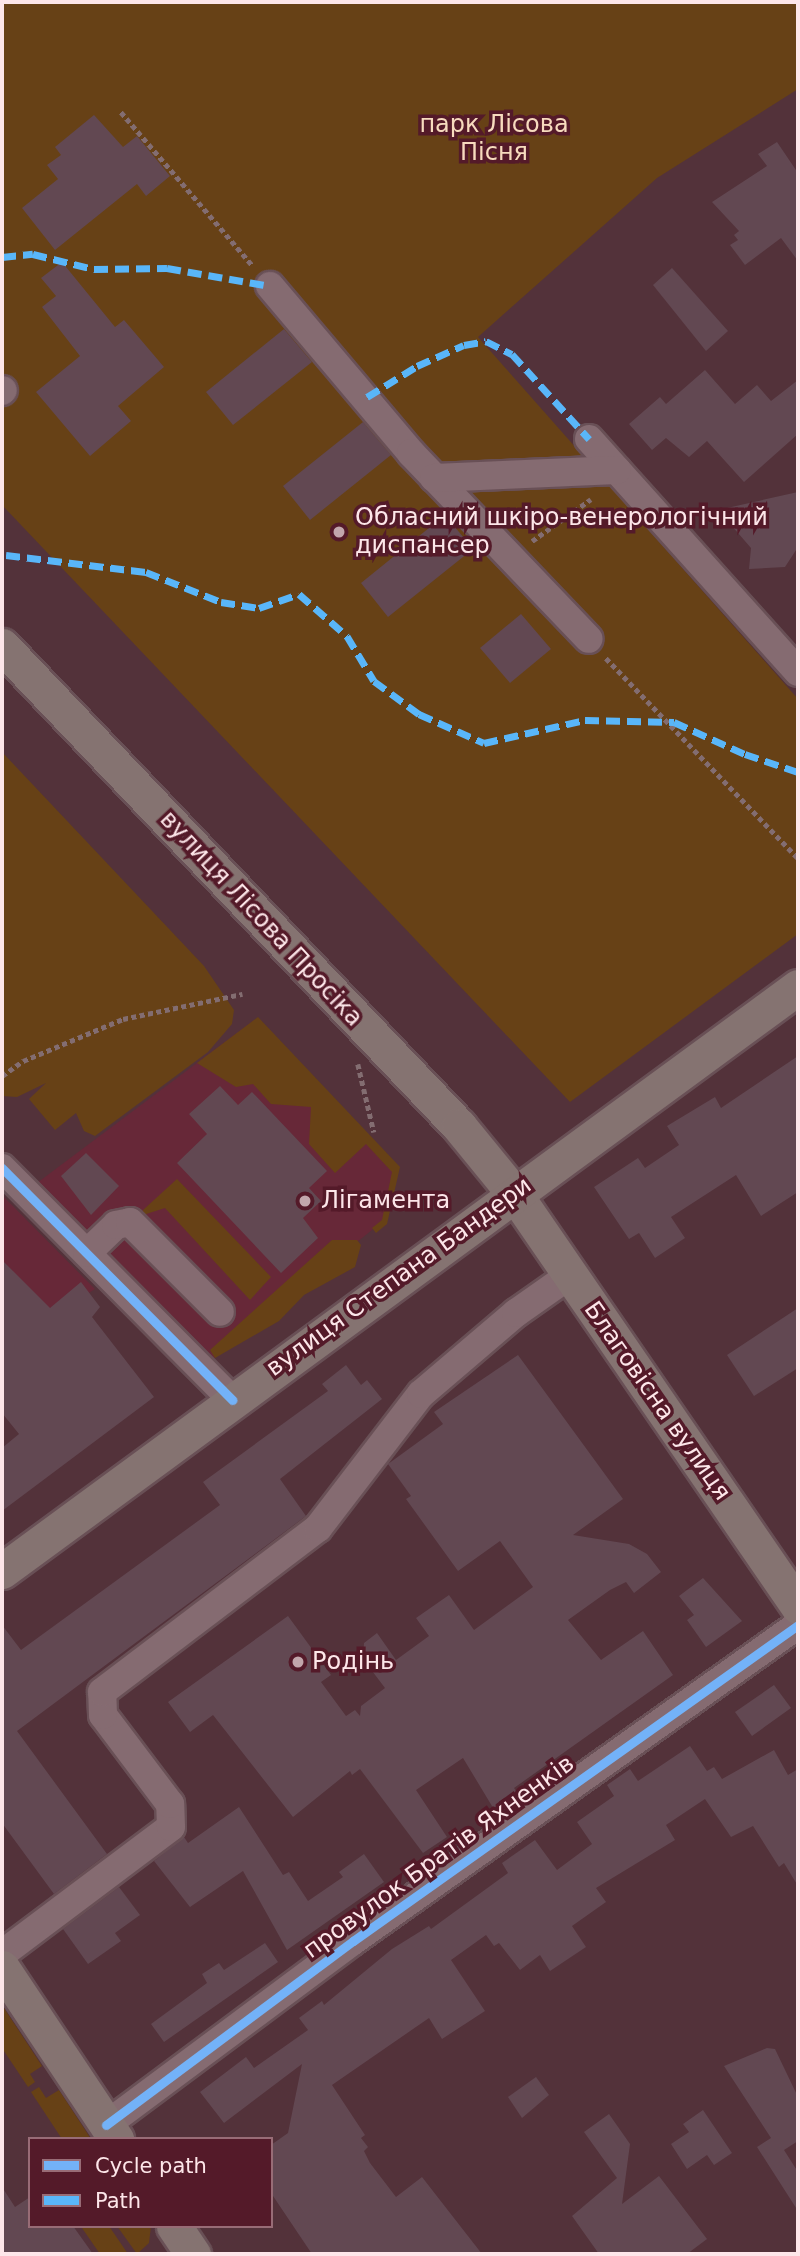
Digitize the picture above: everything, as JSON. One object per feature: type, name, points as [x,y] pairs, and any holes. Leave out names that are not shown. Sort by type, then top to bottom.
[{"type":"main road","name":"вулиця Лісова Просіка","points":[[2,646],[458,1126],[516,1196]]},
{"type":"main road","name":"вулиця Степана Бандери","points":[[2,1571],[232,1400],[516,1196],[569,1152],[798,987]]},
{"type":"main road","name":"Благовісна вулиця","points":[[516,1196],[798,1607]]},
{"type":"main road","points":[[2,1968],[111,2132]]},
{"type":"main road","points":[[175,2228],[193,2254]]},
{"type":"street","points":[[270,286],[434,478],[589,639]]},
{"type":"street","points":[[589,439],[798,672]]},
{"type":"street","points":[[434,478],[620,473]]},
{"type":"street","points":[[2,1168],[232,1400]]},
{"type":"street","points":[[87,1253],[116,1225],[130,1222],[220,1312]]},
{"type":"street","points":[[2,1954],[166,1833],[174,1820],[170,1804],[103,1715],[102,1692],[318,1528],[421,1394],[516,1313],[570,1275]]},
{"type":"street","name":"провулок Братів Яхненків","points":[[111,2132],[365,1933],[798,1625]]},
{"type":"path","points":[[121,112],[270,286]]},
{"type":"path","points":[[510,557],[620,473]]},
{"type":"path","points":[[589,639],[798,858]]},
{"type":"path","points":[[2,1076],[23,1061],[123,1018],[242,994]]},
{"type":"path","points":[[357,1064],[374,1132]]},
{"type":"shaded area","points":[[253,1021],[394,1170],[383,1221],[213,1359],[37,1183]]},
{"type":"shaded area","points":[[2,1195],[95,1289],[56,1314],[2,1368]]},
{"type":"green space","name":"Обласний шкіро-венерологічний диспансер","points":[[2,2],[798,2],[798,89],[657,178],[478,337],[798,699],[798,934],[570,1102],[2,505]]},
{"type":"green space","points":[[2,752],[204,966],[234,1010],[232,1024],[208,1052],[95,1136],[84,1131],[76,1113],[55,1130],[29,1099],[46,1083],[17,1097],[2,1096]]},
{"type":"green space","points":[[258,1017],[400,1167],[387,1224],[376,1233],[372,1228],[382,1220],[392,1172],[366,1144],[335,1173],[309,1144],[311,1107],[271,1104],[253,1084],[236,1087],[197,1063]]},
{"type":"green space","points":[[177,1179],[271,1277],[250,1300],[165,1208],[143,1215],[143,1210]]},
{"type":"green space","points":[[332,1240],[357,1240],[361,1245],[355,1267],[304,1295],[279,1321],[215,1358],[210,1350]]},
{"type":"green space","points":[[2,2005],[42,2066],[30,2074],[35,2082],[28,2087],[2,2048]]},
{"type":"green space","points":[[39,2087],[46,2098],[59,2090],[90,2137],[61,2137],[31,2092]]},
{"type":"green space","points":[[82,2228],[110,2228],[128,2254],[100,2254]]},
{"type":"green space","points":[[118,2228],[151,2228],[149,2243],[137,2254]]},
{"type":"building","points":[[94,115],[123,147],[137,136],[170,176],[146,196],[137,184],[55,250],[22,208],[58,179],[47,165],[61,155],[55,147]]},
{"type":"building","points":[[777,142],[798,173],[798,261],[781,238],[745,265],[730,245],[738,240],[734,235],[739,231],[712,202],[767,166],[758,154]]},
{"type":"building","points":[[62,262],[115,327],[124,320],[164,367],[118,406],[131,421],[90,456],[36,392],[80,356],[42,307],[56,296],[41,278]]},
{"type":"building","points":[[672,268],[728,331],[706,351],[653,285]]},
{"type":"building","points":[[284,329],[312,362],[233,425],[206,392]]},
{"type":"building","points":[[705,370],[735,404],[757,385],[771,401],[798,380],[798,434],[744,482],[707,441],[689,457],[666,438],[652,450],[629,424],[660,397],[666,404]]},
{"type":"building","points":[[363,422],[391,455],[310,520],[283,486]]},
{"type":"building","points":[[798,492],[798,547],[785,567],[749,569],[751,548],[718,510]]},
{"type":"building","points":[[445,515],[473,549],[388,617],[361,583]]},
{"type":"building","points":[[521,614],[551,649],[510,683],[480,648]]},
{"type":"building","points":[[798,1056],[798,1192],[761,1216],[736,1175],[671,1217],[685,1238],[655,1258],[639,1233],[629,1239],[594,1187],[638,1158],[645,1168],[679,1145],[667,1126],[715,1097],[721,1108]]},
{"type":"building","points":[[220,1086],[238,1105],[252,1092],[327,1171],[309,1188],[321,1201],[303,1218],[318,1238],[281,1273],[177,1163],[207,1134],[189,1114]]},
{"type":"building","points":[[86,1153],[119,1186],[91,1215],[61,1176]]},
{"type":"building","points":[[2,1260],[50,1308],[81,1282],[100,1307],[92,1317],[154,1397],[2,1511],[2,1448],[19,1434],[2,1413]]},
{"type":"building","points":[[798,1308],[798,1368],[754,1396],[727,1355]]},
{"type":"building","points":[[518,1355],[623,1499],[573,1535],[629,1544],[647,1554],[661,1572],[634,1593],[626,1582],[610,1590],[568,1620],[601,1660],[643,1631],[673,1675],[514,1788],[522,1799],[498,1816],[463,1758],[416,1790],[447,1837],[423,1853],[360,1769],[352,1775],[350,1771],[293,1817],[213,1715],[190,1732],[168,1702],[288,1616],[331,1675],[321,1682],[346,1716],[355,1710],[360,1716],[361,1706],[385,1688],[363,1659],[364,1643],[377,1633],[396,1660],[429,1636],[416,1618],[449,1595],[474,1630],[533,1587],[500,1541],[458,1571],[406,1499],[411,1496],[388,1464],[443,1424],[434,1412]]},
{"type":"building","points":[[346,1365],[361,1385],[367,1380],[382,1399],[280,1479],[306,1516],[17,1731],[107,1854],[54,1894],[2,1823],[2,1625],[21,1650],[220,1505],[203,1482],[328,1391],[322,1384]]},
{"type":"building","points":[[703,1578],[742,1621],[706,1647],[687,1620],[694,1615],[679,1596]]},
{"type":"building","points":[[774,1685],[791,1708],[752,1736],[735,1712]]},
{"type":"building","points":[[690,1746],[707,1771],[714,1767],[722,1779],[774,1750],[788,1775],[798,1769],[798,1886],[784,1863],[779,1867],[753,1826],[731,1837],[705,1799],[666,1825],[675,1840],[596,1888],[606,1902],[572,1926],[586,1947],[550,1971],[540,1955],[520,1970],[499,1943],[494,1946],[486,1935],[451,1960],[485,2011],[442,2039],[429,2018],[332,2085],[365,2135],[361,2138],[368,2147],[364,2151],[370,2163],[396,2197],[422,2177],[482,2254],[312,2254],[273,2196],[273,2144],[288,2133],[302,2064],[224,2123],[200,2092],[246,2057],[254,2068],[308,2030],[299,2018],[322,2001],[324,2005],[392,1949],[429,1926],[431,1929],[508,1873],[502,1863],[535,1840],[557,1870],[592,1844],[577,1822],[614,1796],[607,1785],[630,1769],[638,1781]]},
{"type":"building","points":[[239,1807],[283,1875],[289,1872],[308,1901],[343,1877],[339,1872],[364,1854],[384,1882],[287,1950],[243,1871],[190,1907],[154,1861],[184,1837],[188,1843]]},
{"type":"building","points":[[119,1887],[140,1915],[115,1933],[121,1941],[88,1964],[63,1929]]},
{"type":"building","points":[[265,1943],[278,1962],[164,2042],[151,2024],[207,1983],[202,1974],[219,1963],[224,1970]]},
{"type":"building","points":[[767,2048],[775,2049],[798,2097],[798,2141],[784,2150],[798,2172],[798,2211],[757,2147],[771,2138],[724,2066]]},
{"type":"building","points":[[536,2077],[549,2095],[522,2118],[508,2097]]},
{"type":"building","points":[[703,2110],[732,2153],[714,2165],[707,2155],[687,2169],[671,2144],[689,2132],[683,2124]]},
{"type":"building","points":[[609,2114],[630,2144],[622,2204],[659,2176],[707,2239],[687,2254],[599,2254],[572,2216],[617,2178],[584,2132]]},
{"type":"building","points":[[2,2187],[15,2207],[28,2198],[28,2228],[74,2228],[93,2254],[2,2254]]},
{"type":"marked path","points":[[2,257],[33,254],[94,269],[167,268],[270,286]]},
{"type":"marked path","points":[[367,397],[417,366],[464,345],[486,341],[512,354],[589,439]]},
{"type":"marked path","points":[[6,555],[146,572],[221,602],[259,608],[299,594],[347,636],[374,681],[419,714],[484,743],[585,720],[674,722],[745,754],[798,772]]},
{"type":"cycle path","points":[[2,1168],[232,1400]]},
{"type":"cycle path","points":[[106,2125],[353,1941],[798,1625]]},
{"type":"place","name":"Обласний шкіро-венерологічний диспансер","points":[[339,532]]},
{"type":"place","name":"Лігамента","points":[[305,1201]]},
{"type":"place","name":"Родінь","points":[[298,1662]]},
{"type":"park label","name":"парк Лісова Пісня","points":[[494,139]]}]
